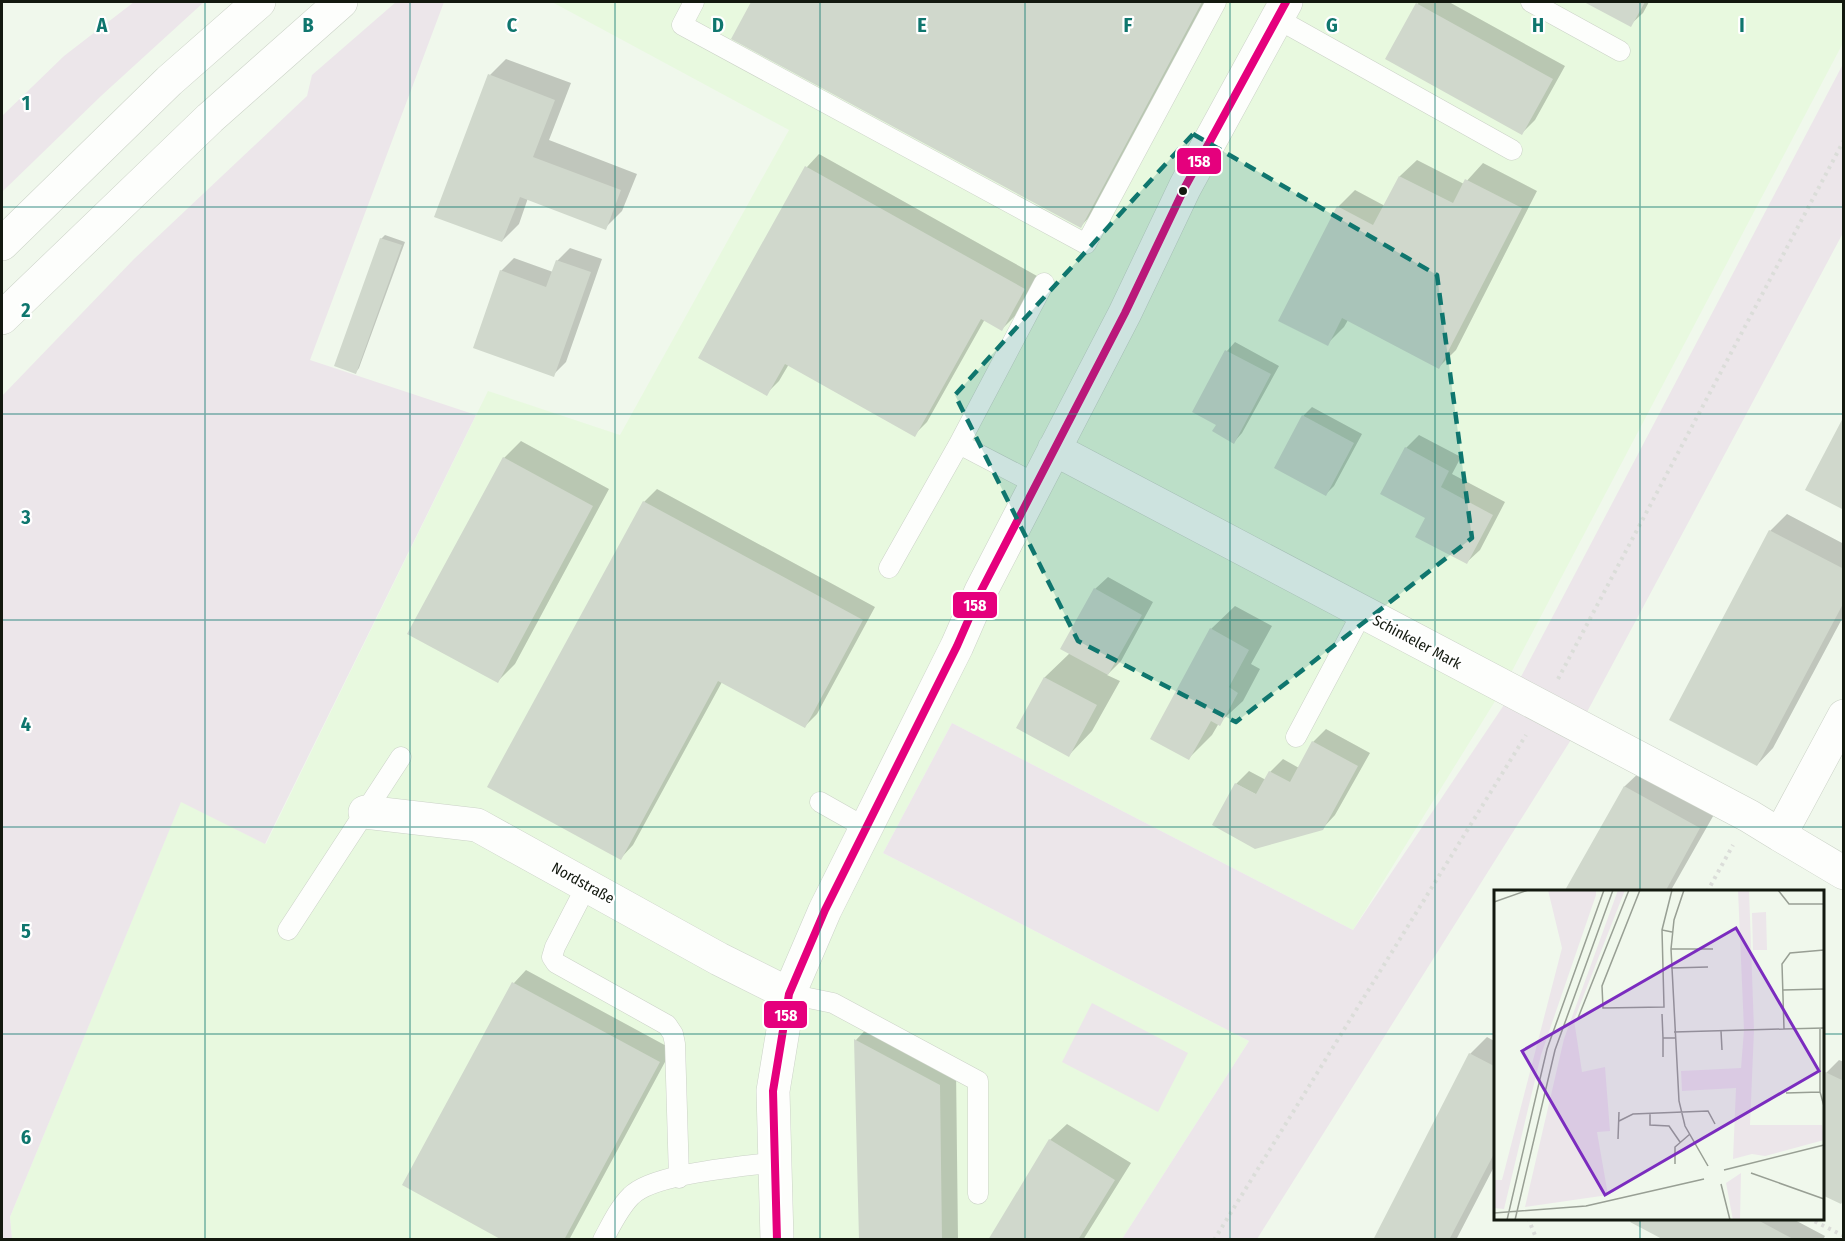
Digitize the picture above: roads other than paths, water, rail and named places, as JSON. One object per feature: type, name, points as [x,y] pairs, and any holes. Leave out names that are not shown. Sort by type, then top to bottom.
[{"type":"main road","points":[[2,244],[169,81],[259,2]]},
{"type":"main road","points":[[2,318],[210,118],[341,2]]},
{"type":"main road","points":[[777,1239],[773,1091],[789,994],[825,910],[1036,484],[1125,313],[1185,187],[1281,10]]},
{"type":"main road","name":"Schinkeler Mark","points":[[1054,449],[1749,816],[1844,873]]},
{"type":"main road","points":[[1780,835],[1844,716]]},
{"type":"main road","name":"Nordstraße","points":[[365,812],[477,825],[719,959],[789,994]]},
{"type":"lane","points":[[694,2],[682,25],[1086,244],[1216,2]]},
{"type":"lane","points":[[1531,2],[1620,51]]},
{"type":"lane","points":[[1281,10],[1512,150]]},
{"type":"lane","points":[[889,568],[959,444],[1044,283]]},
{"type":"lane","points":[[959,444],[1036,484]]},
{"type":"lane","points":[[1296,737],[1362,613]]},
{"type":"lane","points":[[288,930],[401,757]]},
{"type":"lane","points":[[820,802],[866,828]]},
{"type":"lane","points":[[587,885],[552,957],[556,963],[667,1025],[673,1034],[678,1178]]},
{"type":"lane","points":[[789,994],[833,1003],[978,1081],[978,1194]]},
{"type":"lane","points":[[603,1239],[632,1195],[655,1182],[776,1162]]}]
